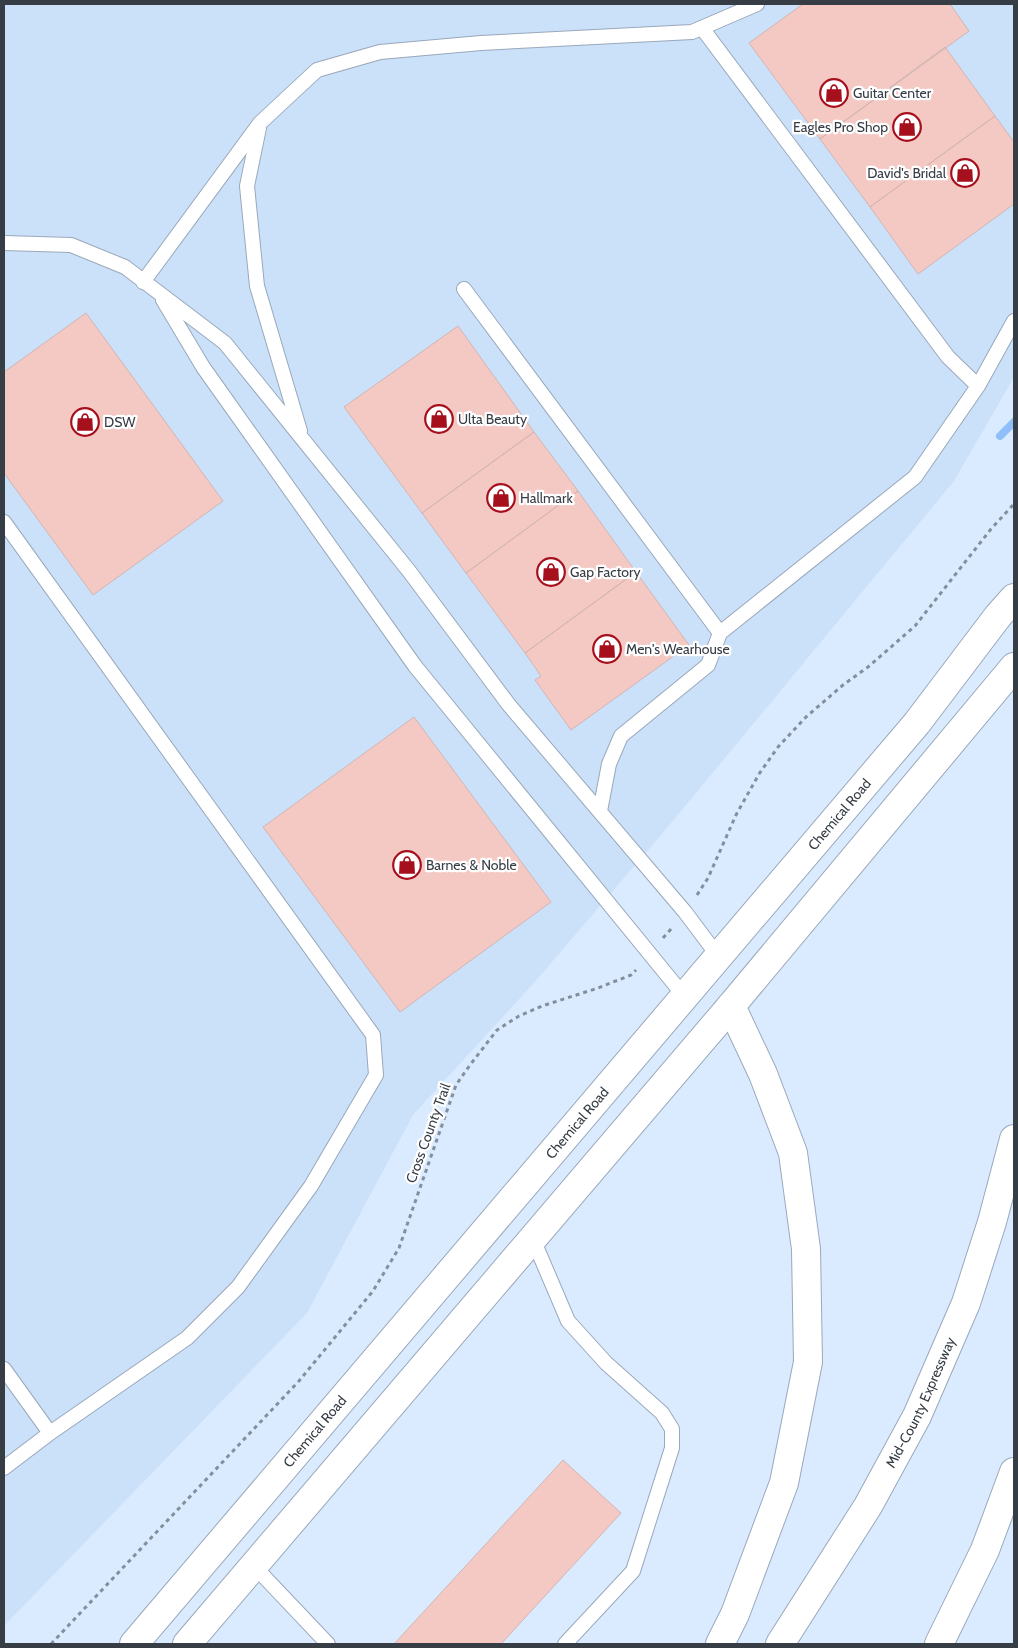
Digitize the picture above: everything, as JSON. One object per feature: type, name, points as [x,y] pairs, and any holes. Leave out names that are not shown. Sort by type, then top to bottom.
[{"type":"main road","name":"Chemical Road","points":[[134,1644],[917,723],[998,616],[1014,598]]},
{"type":"main road","points":[[187,1644],[731,1006],[1014,667]]},
{"type":"main road","points":[[718,956],[731,1006],[764,1074],[793,1153],[806,1250],[808,1362],[784,1483],[736,1614],[720,1644]]},
{"type":"main road","points":[[684,996],[731,1006]]},
{"type":"main road","name":"Mid-County Expressway","points":[[780,1644],[868,1506],[916,1416],[966,1303],[992,1222],[1014,1140]]},
{"type":"main road","points":[[985,1550],[1014,1472]]},
{"type":"main road","points":[[939,1644],[1014,1486]]},
{"type":"lane","points":[[143,282],[260,123],[316,70],[380,52],[481,44],[692,32],[757,4]]},
{"type":"lane","points":[[702,28],[948,357],[978,386]]},
{"type":"lane","points":[[260,123],[247,186],[257,286],[302,438]]},
{"type":"lane","points":[[4,243],[71,245],[125,267],[225,343],[409,570],[509,705],[685,912],[718,956]]},
{"type":"lane","points":[[464,289],[720,633]]},
{"type":"lane","points":[[160,295],[203,367],[415,666],[684,996]]},
{"type":"lane","points":[[600,811],[609,764],[620,736],[708,665],[720,633],[915,477],[978,386],[1014,321]]},
{"type":"lane","points":[[4,522],[373,1035],[376,1075],[311,1186],[238,1287],[187,1338],[50,1432],[4,1468]]},
{"type":"lane","points":[[533,1239],[568,1321],[606,1363],[662,1413],[672,1429],[672,1448],[633,1571],[565,1644]]},
{"type":"lane","points":[[4,1368],[50,1432]]},
{"type":"lane","points":[[254,1566],[328,1644]]},
{"type":"path","points":[[650,953],[685,912],[708,878],[736,815],[759,774],[778,747],[806,717],[915,626],[991,529],[1014,504]]},
{"type":"path","name":"Cross County Trail","points":[[52,1644],[298,1381],[373,1291],[399,1248],[456,1085],[497,1030],[519,1016],[542,1006],[598,988],[630,975],[650,953]]},
{"type":"shaded area","points":[[4,4],[1014,4],[1014,377],[954,481],[672,822],[533,984],[413,1115],[307,1313],[4,1626]]},
{"type":"building","name":"Guitar Center","points":[[803,4],[950,4],[969,31],[820,139],[749,43]]},
{"type":"building","name":"Eagles Pro Shop","points":[[945,47],[995,116],[870,207],[820,139]]},
{"type":"building","name":"David's Bridal","points":[[995,116],[1014,142],[1014,204],[918,274],[870,207]]},
{"type":"building","name":"DSW","points":[[86,313],[223,501],[93,595],[4,473],[4,372]]},
{"type":"building","name":"Ulta Beauty","points":[[458,326],[534,432],[422,513],[344,407]]},
{"type":"building","points":[[534,432],[578,491],[466,573],[422,513]]},
{"type":"building","name":"Gap Factory","points":[[578,491],[636,572],[525,653],[466,573]]},
{"type":"building","name":"Men's Wearhouse","points":[[636,572],[689,645],[571,730],[535,680],[541,676],[525,653]]},
{"type":"building","name":"Barnes & Noble","points":[[414,717],[551,902],[400,1012],[263,827]]},
{"type":"building","points":[[563,1460],[621,1513],[501,1644],[394,1644]]},
{"type":"waterway","points":[[1000,436],[1014,422]]},
{"type":"place","name":"Guitar Center","points":[[834,93]]},
{"type":"place","name":"Eagles Pro Shop","points":[[907,127]]},
{"type":"place","name":"David's Bridal","points":[[965,173]]},
{"type":"place","name":"Ulta Beauty","points":[[439,419]]},
{"type":"place","name":"DSW","points":[[85,422]]},
{"type":"place","name":"Hallmark","points":[[501,498]]},
{"type":"place","name":"Gap Factory","points":[[551,572]]},
{"type":"place","name":"Men's Wearhouse","points":[[607,649]]},
{"type":"place","name":"Barnes & Noble","points":[[407,865]]}]
